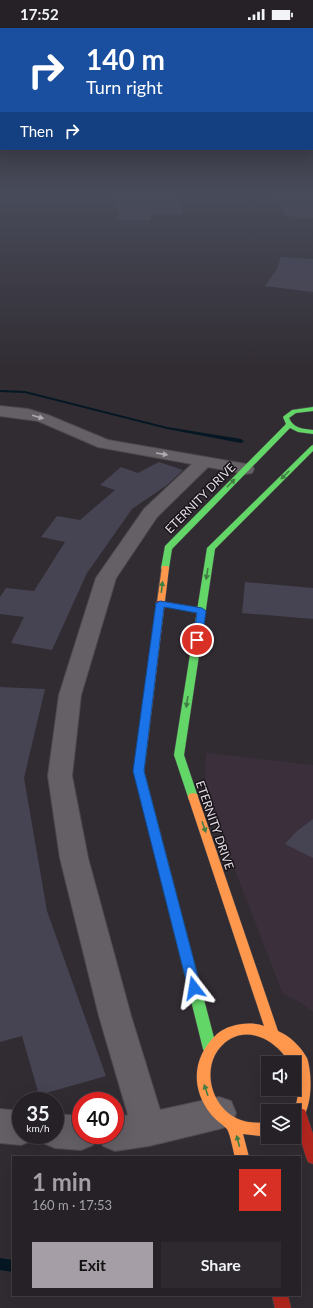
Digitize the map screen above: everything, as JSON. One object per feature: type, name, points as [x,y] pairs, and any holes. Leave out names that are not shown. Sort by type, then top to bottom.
[{"type":"street","name":"ETERNITY DRIVE","points":[[210,1049],[139,771],[168,548],[289,425],[286,421],[286,417],[294,411],[301,409],[309,398]]},
{"type":"street","points":[[301,409],[313,408]]},
{"type":"street","points":[[0,411],[28,414],[43,418],[104,444],[246,469]]},
{"type":"street","points":[[289,425],[303,431],[313,432]]},
{"type":"street","name":"ETERNITY DRIVE","points":[[272,1031],[179,755],[211,548],[313,447]]},
{"type":"street","points":[[148,1129],[76,866],[60,776],[70,695],[106,578],[150,513],[205,461]]},
{"type":"street","points":[[160,603],[202,611]]},
{"type":"street","points":[[242,1156],[226,1119],[209,1099],[203,1082],[204,1065],[210,1049],[222,1038],[238,1030],[254,1028],[272,1031],[288,1040],[301,1052],[310,1068],[312,1085],[308,1101],[301,1111]]},
{"type":"street","points":[[124,1133],[226,1119],[251,1130],[261,1130]]},
{"type":"street","points":[[0,1126],[12,1127]]},
{"type":"street","points":[[301,1127],[313,1157]]},
{"type":"street","points":[[280,1296],[283,1308]]},
{"type":"shaded area","points":[[206,753],[313,765],[313,1012],[300,1002],[283,994],[205,793]]},
{"type":"building","points":[[281,257],[313,259],[313,292],[265,286],[277,269]]},
{"type":"building","points":[[159,462],[183,470],[167,485],[132,509],[87,573],[52,650],[11,643],[24,617],[0,614],[0,597],[6,588],[34,591],[65,542],[41,537],[57,516],[80,520],[115,490],[100,485],[121,467],[138,473]]},
{"type":"building","points":[[245,582],[313,588],[313,619],[242,613]]},
{"type":"building","points":[[0,687],[45,689],[24,778],[47,911],[106,1076],[50,1092],[38,1092],[22,1036],[0,1042]]},
{"type":"building","points":[[313,819],[313,858],[285,844],[296,832]]},
{"type":"waterway","points":[[0,391],[25,392],[167,428],[241,441]]},
{"type":"waterway","points":[[0,1264],[12,1266]]},
{"type":"traffic: fast","points":[[313,409],[294,411],[286,417],[290,425],[296,429],[313,432]]},
{"type":"traffic: fast","points":[[165,568],[168,548],[289,425]]},
{"type":"traffic: fast","points":[[193,797],[179,755],[211,548],[313,447]]},
{"type":"traffic: fast","points":[[143,740],[139,771],[210,1049]]},
{"type":"traffic: slow","points":[[143,740],[165,568]]},
{"type":"traffic: slow","points":[[193,797],[272,1031]]},
{"type":"traffic: slow","points":[[261,1130],[235,1125],[227,1121],[220,1115],[209,1100],[203,1082],[204,1065],[213,1046],[226,1035],[242,1029],[260,1030],[276,1036],[291,1047],[303,1062],[309,1081],[307,1102],[301,1112]]},
{"type":"traffic: slow","points":[[233,1124],[242,1156]]},
{"type":"traffic: jam","points":[[160,603],[202,611]]},
{"type":"traffic: jam","points":[[301,1118],[313,1157]]},
{"type":"traffic: jam","points":[[280,1296],[283,1308]]},
{"type":"route","points":[[194,988],[139,771],[160,603],[202,611],[197,640]]}]
